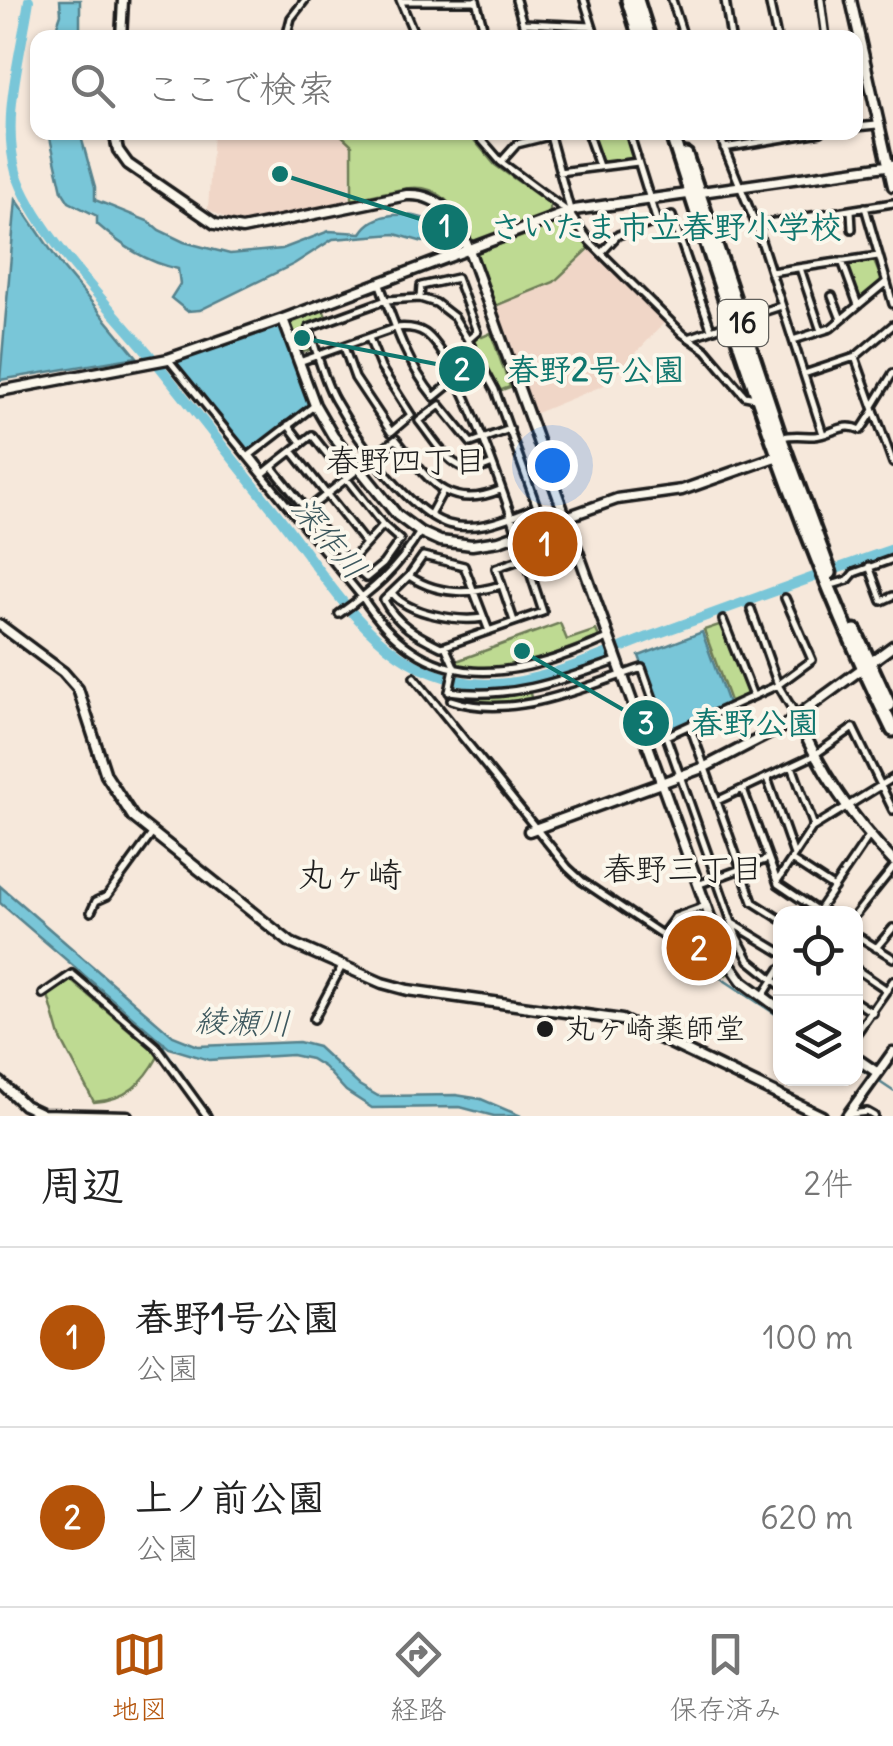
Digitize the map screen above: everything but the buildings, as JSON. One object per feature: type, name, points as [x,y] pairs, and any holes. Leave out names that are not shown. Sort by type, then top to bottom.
[{"type":"highway","points":[[628,0],[637,30]]},
{"type":"highway","points":[[637,0],[646,30]]},
{"type":"highway","name":"16","points":[[677,140],[780,438],[781,455]]},
{"type":"highway","name":"16","points":[[738,320],[758,398],[893,730]]},
{"type":"highway","name":"16","points":[[866,666],[893,713]]},
{"type":"street","points":[[121,30],[123,0]]},
{"type":"street","points":[[288,30],[291,18],[306,0]]},
{"type":"street","points":[[413,30],[400,0],[476,0],[484,30]]},
{"type":"street","points":[[516,0],[525,30]]},
{"type":"street","points":[[584,0],[593,30]]},
{"type":"street","points":[[672,0],[681,30]]},
{"type":"street","points":[[725,0],[729,30]]},
{"type":"street","points":[[769,0],[775,30]]},
{"type":"street","points":[[822,0],[825,30]]},
{"type":"street","points":[[851,0],[857,30]]},
{"type":"street","points":[[523,23],[592,26]]},
{"type":"street","points":[[863,56],[893,186]]},
{"type":"street","points":[[863,127],[878,125]]},
{"type":"street","points":[[116,140],[128,164],[228,229],[396,196],[424,196],[439,203],[456,222],[704,906],[729,965],[742,981],[773,1004]]},
{"type":"street","points":[[484,140],[501,162],[570,212]]},
{"type":"street","points":[[501,162],[517,144],[530,140]]},
{"type":"street","points":[[551,140],[570,212],[590,242],[683,334],[691,337],[745,396],[758,398]]},
{"type":"street","points":[[591,140],[599,166]]},
{"type":"street","points":[[631,140],[657,222]]},
{"type":"street","points":[[721,140],[756,225],[824,434]]},
{"type":"street","points":[[724,148],[773,140]]},
{"type":"street","points":[[560,172],[638,162]]},
{"type":"street","points":[[0,391],[168,359],[284,320],[570,212],[890,166]]},
{"type":"street","points":[[756,225],[893,202]]},
{"type":"street","points":[[865,207],[893,304]]},
{"type":"street","points":[[851,210],[852,230]]},
{"type":"street","points":[[603,251],[618,235],[672,216],[710,329]]},
{"type":"street","points":[[771,272],[878,256]]},
{"type":"street","points":[[842,261],[858,305]]},
{"type":"street","points":[[800,268],[822,331]]},
{"type":"street","points":[[420,298],[421,286],[457,278],[477,332],[468,340]]},
{"type":"street","points":[[379,282],[408,360],[434,397],[456,379]]},
{"type":"street","points":[[792,340],[822,331],[842,319],[886,283]]},
{"type":"street","points":[[832,296],[842,319]]},
{"type":"street","points":[[420,298],[436,303],[454,317],[495,390],[537,507],[482,526],[450,524],[414,504],[375,456],[334,398],[309,328],[386,300],[420,298]]},
{"type":"street","points":[[691,337],[782,306]]},
{"type":"street","points":[[284,320],[315,405],[333,436],[397,515],[440,541],[472,545],[517,535],[630,496],[682,490],[781,455]]},
{"type":"street","points":[[804,374],[855,357],[893,325]]},
{"type":"street","points":[[299,362],[395,328],[424,332],[434,342],[456,379],[482,439],[543,612],[441,647],[415,634],[390,612],[384,600],[423,556],[464,566],[489,630]]},
{"type":"street","points":[[344,347],[355,378],[391,432],[412,415],[382,368],[369,338]]},
{"type":"street","points":[[855,357],[893,463]]},
{"type":"street","points":[[168,359],[396,640],[438,664],[470,672],[514,670],[608,639]]},
{"type":"street","points":[[780,438],[794,433],[824,434],[847,426],[861,430],[893,374]]},
{"type":"street","points":[[272,466],[349,563],[366,578],[383,564],[400,540],[383,525],[312,436],[272,466],[264,473],[250,455],[315,405]]},
{"type":"street","points":[[490,464],[477,471],[453,464],[419,421],[440,405],[471,442],[510,429]]},
{"type":"street","points":[[288,425],[302,443]]},
{"type":"street","points":[[306,510],[396,439],[443,491],[467,498],[500,490]]},
{"type":"street","points":[[292,451],[366,544]]},
{"type":"street","points":[[430,515],[443,491]]},
{"type":"street","points":[[349,563],[383,525]]},
{"type":"street","points":[[339,614],[392,572],[420,532]]},
{"type":"street","points":[[514,621],[496,568],[525,558]]},
{"type":"street","points":[[404,559],[415,567]]},
{"type":"street","points":[[831,582],[893,559]]},
{"type":"street","points":[[383,564],[392,572]]},
{"type":"street","points":[[869,566],[882,601],[893,596]]},
{"type":"street","points":[[409,576],[442,590],[476,594],[501,585]]},
{"type":"street","points":[[393,594],[400,602],[438,614],[484,618]]},
{"type":"street","points":[[665,737],[778,684],[812,660],[785,598]]},
{"type":"street","points":[[751,609],[778,684],[814,756],[845,807],[893,864],[862,906]]},
{"type":"street","points":[[723,620],[753,696]]},
{"type":"street","points":[[0,625],[63,672],[78,689],[113,789],[133,817],[277,935],[302,950],[382,983],[428,995],[622,1020],[822,1116]]},
{"type":"street","points":[[445,646],[454,667],[449,691],[452,700]]},
{"type":"street","points":[[533,829],[705,767],[797,717],[893,646]]},
{"type":"street","points":[[449,691],[514,693],[616,660]]},
{"type":"street","points":[[452,700],[480,706],[536,701],[642,668],[732,923],[749,960],[773,979]]},
{"type":"street","points":[[414,678],[533,829],[582,881],[719,973]]},
{"type":"street","points":[[440,710],[452,700]]},
{"type":"street","points":[[690,726],[753,902],[773,915]]},
{"type":"street","points":[[717,801],[814,756],[853,728],[893,810]]},
{"type":"street","points":[[792,766],[814,826]]},
{"type":"street","points":[[767,778],[793,857],[834,888]]},
{"type":"street","points":[[776,882],[814,826],[893,778]]},
{"type":"street","points":[[742,789],[776,882],[810,906]]},
{"type":"street","points":[[91,912],[152,834]]},
{"type":"street","points":[[823,906],[869,836]]},
{"type":"street","points":[[697,886],[768,859]]},
{"type":"street","points":[[662,934],[675,917],[704,906]]},
{"type":"street","points":[[732,923],[773,948]]},
{"type":"street","points":[[876,948],[893,928]]},
{"type":"street","points":[[863,940],[893,958]]},
{"type":"street","points":[[314,1019],[342,966]]},
{"type":"street","points":[[863,973],[890,990]]},
{"type":"street","points":[[44,994],[72,974],[156,1046],[207,1116]]},
{"type":"street","points":[[762,997],[773,981]]},
{"type":"street","points":[[863,1025],[893,981]]},
{"type":"street","points":[[863,1007],[872,1013]]},
{"type":"street","points":[[846,1116],[893,1052]]},
{"type":"street","points":[[863,1063],[878,1073]]},
{"type":"street","points":[[0,1082],[33,1110],[54,1115],[127,1116]]},
{"type":"street","points":[[846,1116],[868,1112],[874,1116]]},
{"type":"shaded area","points":[[213,140],[346,140],[351,144],[349,204],[234,223],[208,209]]},
{"type":"shaded area","points":[[592,248],[664,323],[607,384],[534,414],[495,307],[555,282]]},
{"type":"green space","points":[[347,140],[474,140],[495,165],[550,204],[550,216],[476,242],[448,202],[424,188],[352,200],[352,145]]},
{"type":"green space","points":[[592,140],[629,140],[636,160],[601,163]]},
{"type":"green space","points":[[567,220],[591,247],[554,282],[495,306],[476,253]]},
{"type":"green space","points":[[873,259],[882,280],[858,301],[845,264]]},
{"type":"green space","points":[[323,309],[327,319],[305,327],[312,349],[301,353],[291,324],[293,319]]},
{"type":"green space","points":[[491,333],[510,387],[499,391],[473,340]]},
{"type":"green space","points":[[560,527],[569,548],[529,563],[522,541]]},
{"type":"green space","points":[[560,623],[567,640],[596,630],[599,637],[511,666],[475,668],[454,662]]},
{"type":"green space","points":[[722,624],[748,695],[731,704],[704,630]]},
{"type":"green space","points":[[530,693],[531,698],[497,703],[453,698],[452,694],[489,697]]},
{"type":"green space","points":[[699,912],[726,975],[667,937],[675,919]]},
{"type":"green space","points":[[69,979],[159,1055],[140,1082],[116,1098],[94,1102],[60,1037],[48,995]]},
{"type":"water","points":[[60,0],[80,0],[80,30],[55,30],[61,14]]},
{"type":"water","points":[[51,140],[82,140],[95,200],[150,222],[184,242],[230,254],[282,249],[329,231],[361,233],[375,220],[393,215],[431,221],[440,237],[423,242],[395,234],[333,239],[294,264],[200,310],[187,311],[171,298],[180,284],[178,269],[135,252],[97,224],[97,216],[69,202],[62,191]]},
{"type":"water","points":[[16,199],[63,268],[137,357],[0,380]]},
{"type":"water","points":[[280,327],[310,405],[248,454],[174,361]]},
{"type":"water","points":[[702,632],[729,706],[667,732],[639,656]]},
{"type":"water","points":[[0,886],[173,1036],[198,1046],[299,1042],[318,1047],[359,1085],[378,1096],[456,1095],[481,1099],[521,1116],[494,1116],[460,1107],[372,1108],[346,1091],[311,1059],[292,1055],[209,1060],[169,1048],[0,903]]},
{"type":"waterway","name":"深作川","points":[[29,0],[11,108],[12,151],[25,195],[58,246],[286,525],[340,599],[398,655],[459,681],[485,684],[526,680],[570,668],[893,549]]},
{"type":"waterway","points":[[418,665],[411,679],[530,827]]},
{"type":"waterway","points":[[535,833],[578,884],[773,1012]]},
{"type":"waterway","points":[[164,1043],[212,1116]]},
{"type":"waterway","points":[[863,1071],[871,1076]]},
{"type":"waterway","points":[[878,1081],[893,1091]]},
{"type":"place","name":"さいたま市立春野小学校","points":[[280,174]]},
{"type":"place","name":"春野2号公園","points":[[302,338]]},
{"type":"place","name":"春野1号公園","points":[[545,544]]},
{"type":"place","name":"春野公園","points":[[522,651]]},
{"type":"place","name":"上ノ前公園","points":[[699,948]]},
{"type":"place","name":"丸ヶ崎薬師堂","points":[[545,1029]]},
{"type":"district","name":"春野四丁目","points":[[406,461]]},
{"type":"district","name":"春野三丁目","points":[[683,869]]},
{"type":"district","name":"丸ヶ崎","points":[[350,875]]},
{"type":"water label","name":"綾瀬川","points":[[243,1022]]}]
